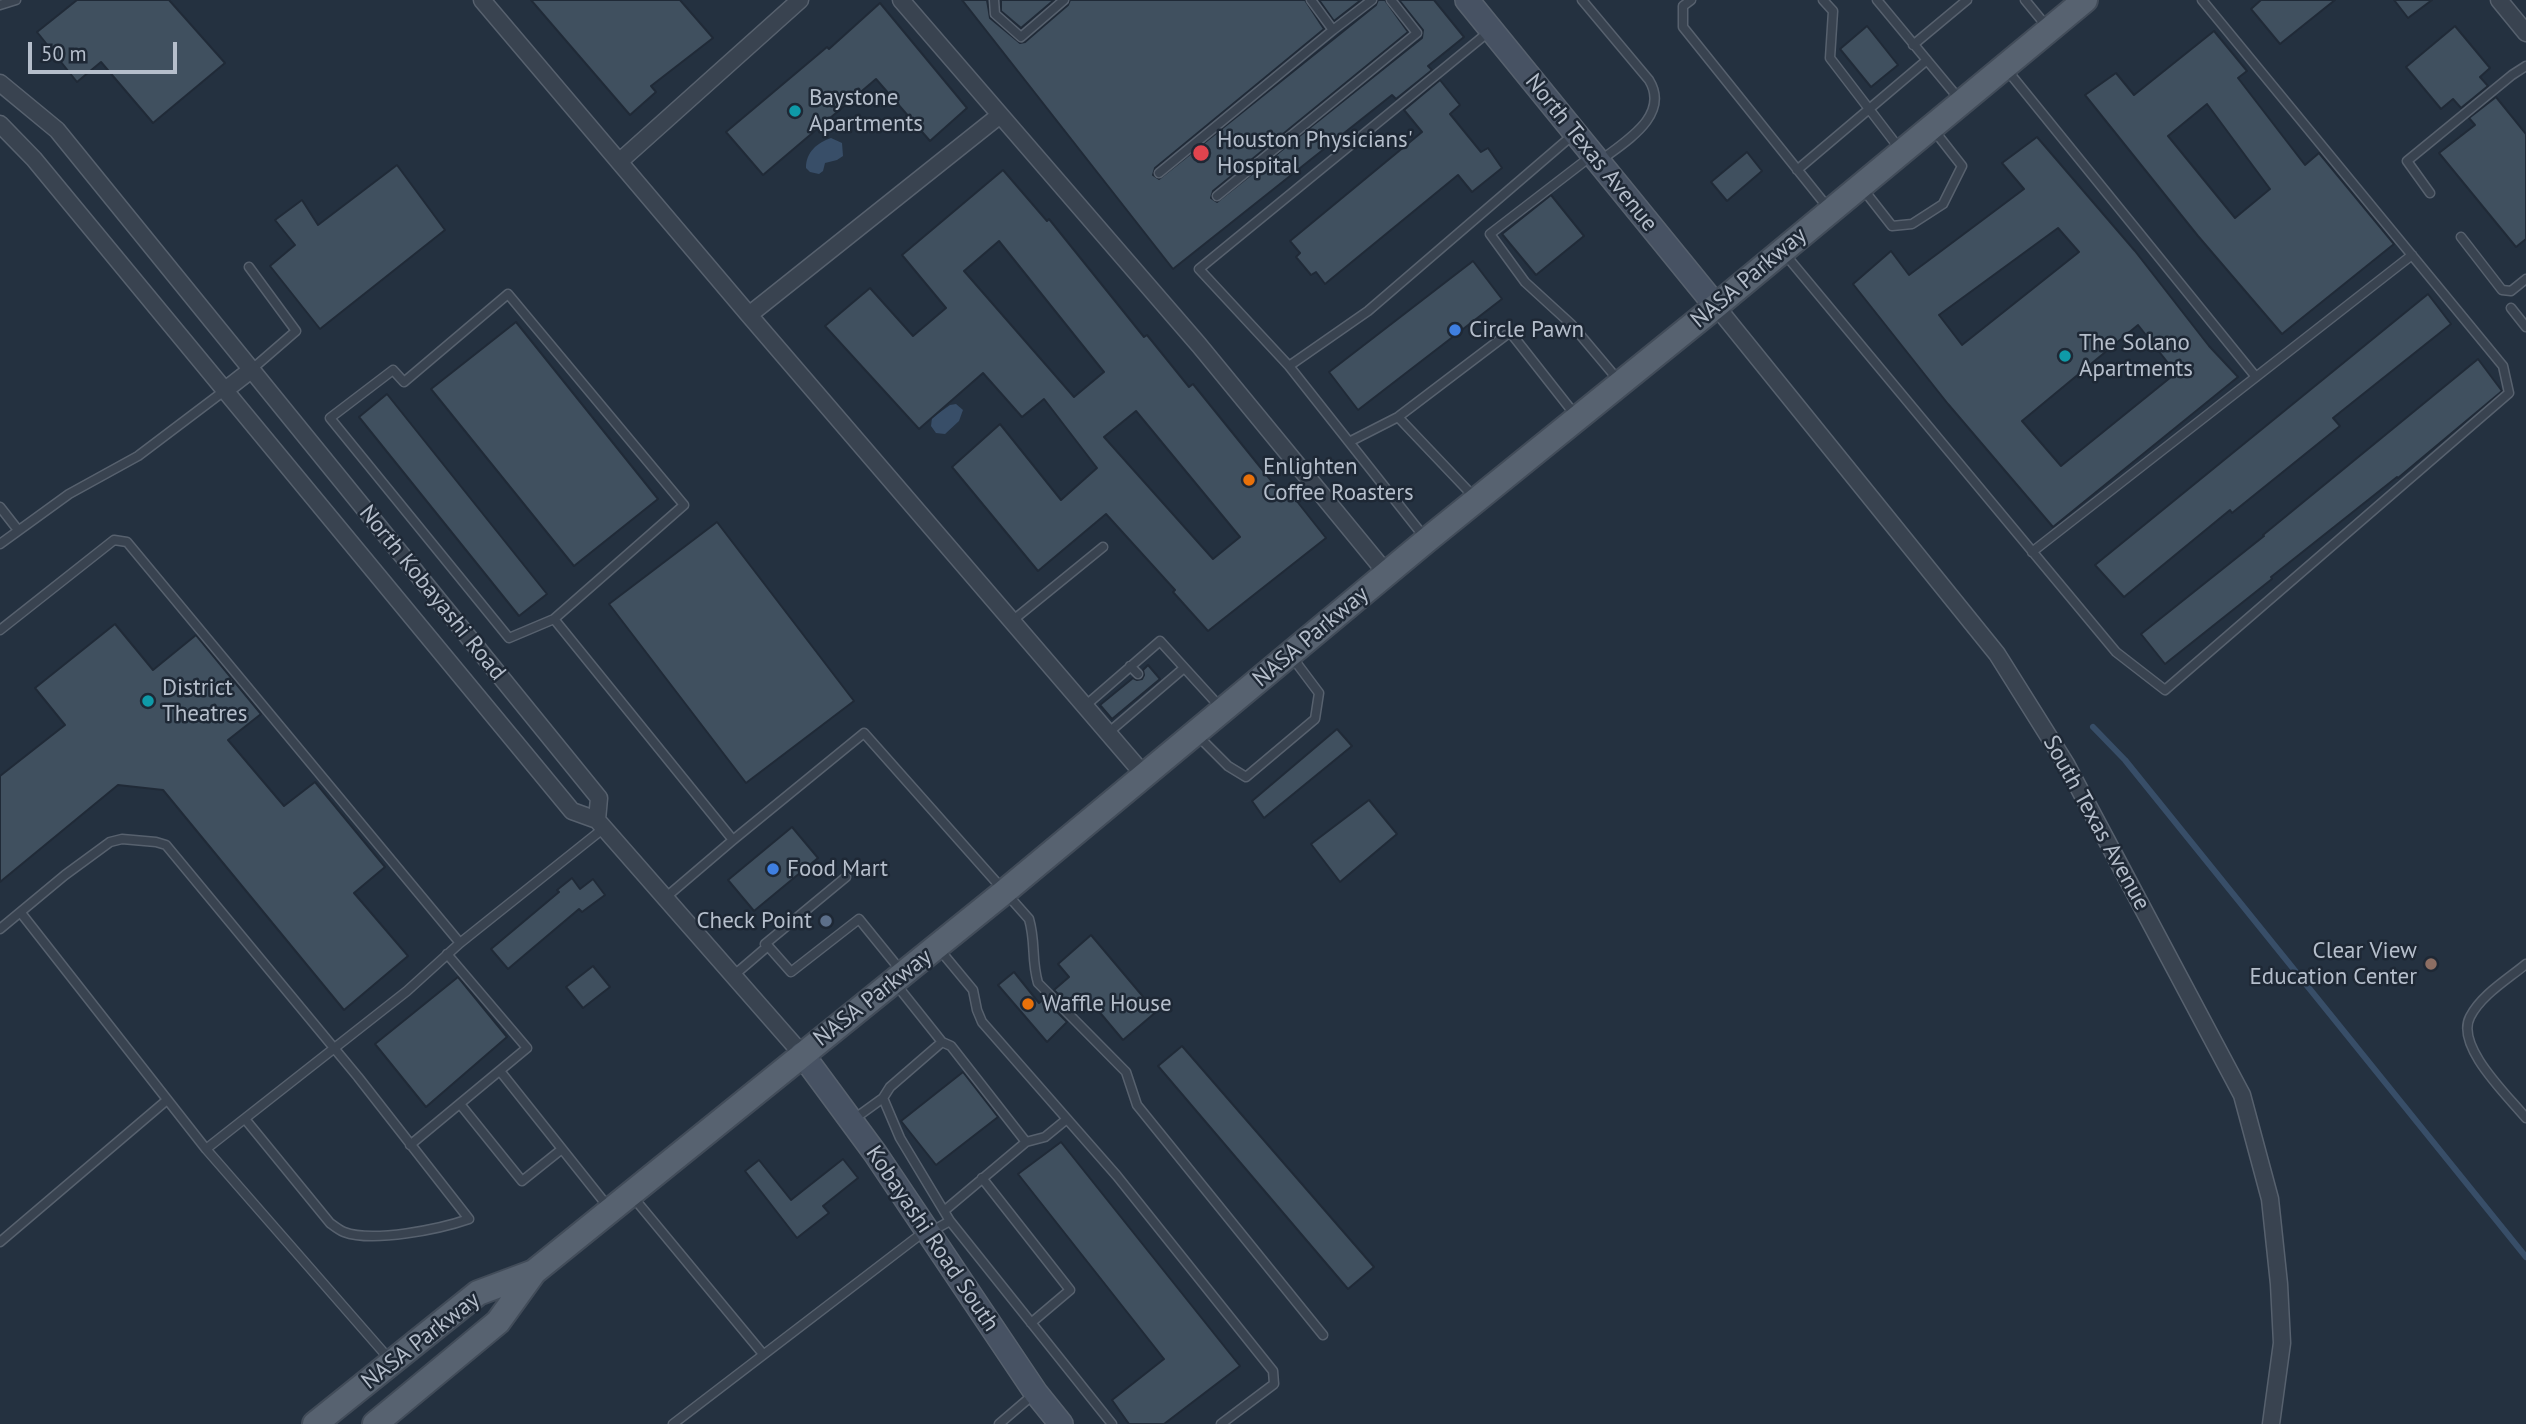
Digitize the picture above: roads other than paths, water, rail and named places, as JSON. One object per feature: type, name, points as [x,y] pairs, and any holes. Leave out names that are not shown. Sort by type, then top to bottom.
[{"type":"main road","name":"NASA Parkway","points":[[380,1422],[498,1322],[534,1272],[1003,893],[1427,540],[1621,384],[2085,0]]},
{"type":"main road","name":"NASA Parkway","points":[[315,1424],[478,1293],[534,1272]]},
{"type":"street","points":[[482,0],[1145,776]]},
{"type":"street","points":[[619,162],[800,0]]},
{"type":"street","points":[[901,0],[1199,345],[1387,574]]},
{"type":"street","name":"North Texas Avenue","points":[[1467,0],[1716,306]]},
{"type":"street","points":[[2499,0],[2526,33]]},
{"type":"street","name":"North Kobayashi Road","points":[[0,83],[57,130],[599,798],[600,824]]},
{"type":"street","points":[[749,315],[1000,115]]},
{"type":"street","name":"North Kobayashi Road","points":[[0,124],[34,159],[572,811],[600,824],[802,1054]]},
{"type":"street","name":"South Texas Avenue","points":[[1716,306],[1997,654],[2066,764],[2242,1095],[2270,1199],[2279,1284],[2282,1343],[2271,1424]]},
{"type":"street","points":[[224,391],[251,370]]},
{"type":"street","name":"Kobayashi Road South","points":[[802,1054],[852,1121],[1036,1392],[1061,1424]]},
{"type":"lane","points":[[0,5],[16,0]]},
{"type":"lane","points":[[994,0],[995,14],[1021,37],[1064,0]]},
{"type":"lane","points":[[1311,0],[1333,30]]},
{"type":"lane","points":[[1159,173],[1373,0]]},
{"type":"lane","points":[[1217,196],[1417,33],[1391,0]]},
{"type":"lane","points":[[1582,0],[1649,80],[1654,94],[1654,111],[1632,136],[1490,234],[1525,282],[1571,324],[1621,384]]},
{"type":"lane","points":[[1691,0],[1683,6],[1683,27],[1830,211]]},
{"type":"lane","points":[[1823,0],[1833,11],[1830,58],[1902,152]]},
{"type":"lane","points":[[1877,0],[1962,102]]},
{"type":"lane","points":[[1913,45],[1967,0]]},
{"type":"lane","points":[[2025,0],[2049,30]]},
{"type":"lane","points":[[1783,251],[2116,652],[2165,690],[2509,394],[2503,366],[2202,0]]},
{"type":"lane","points":[[1427,540],[1289,366],[1199,269],[1492,30]]},
{"type":"lane","points":[[1797,170],[1927,60]]},
{"type":"lane","points":[[2430,193],[2407,161],[2526,66]]},
{"type":"lane","points":[[2005,67],[2256,377]]},
{"type":"lane","points":[[1861,186],[1892,226],[1912,224],[1943,204],[1962,166],[1931,128]]},
{"type":"lane","points":[[1289,366],[1367,312],[1575,133]]},
{"type":"lane","points":[[2461,237],[2502,289],[2511,291],[2526,279]]},
{"type":"lane","points":[[2032,552],[2412,255]]},
{"type":"lane","points":[[249,267],[296,331],[251,370]]},
{"type":"lane","points":[[509,294],[684,505],[554,619],[509,638],[330,418],[393,370],[404,382],[509,294]]},
{"type":"lane","points":[[2511,308],[2526,327]]},
{"type":"lane","points":[[1349,442],[1398,417],[1510,332],[1578,418]]},
{"type":"lane","points":[[0,544],[69,494],[138,456],[224,391]]},
{"type":"lane","points":[[1398,417],[1477,500]]},
{"type":"lane","points":[[0,507],[18,530]]},
{"type":"lane","points":[[0,630],[114,540],[127,542],[460,943]]},
{"type":"lane","points":[[1012,621],[1103,547]]},
{"type":"lane","points":[[554,619],[733,840]]},
{"type":"lane","points":[[1085,706],[1160,641],[1223,711]]},
{"type":"lane","points":[[1196,733],[1228,766],[1246,777],[1299,735],[1315,719],[1319,693],[1290,654]]},
{"type":"lane","points":[[1130,666],[1138,674]]},
{"type":"lane","points":[[1108,733],[1139,701],[1184,668]]},
{"type":"lane","points":[[1119,677],[1125,684]]},
{"type":"lane","points":[[1102,691],[1108,699]]},
{"type":"lane","points":[[665,898],[864,733],[1028,919],[1035,938],[1032,964],[1038,983],[1126,1072],[1137,1105],[1323,1335]]},
{"type":"lane","points":[[206,1149],[407,991],[600,824]]},
{"type":"lane","points":[[0,929],[110,842],[122,839],[166,845],[470,1219],[438,1229],[405,1233],[345,1233],[330,1223],[246,1119]]},
{"type":"lane","points":[[846,877],[765,944],[791,972],[859,919],[942,1042],[951,1046],[1026,1142]]},
{"type":"lane","points":[[21,913],[206,1149],[392,1363]]},
{"type":"lane","points":[[733,976],[768,946]]},
{"type":"lane","points":[[938,946],[973,990],[982,1022],[1134,1197],[1273,1371],[1274,1384],[1221,1424]]},
{"type":"lane","points":[[410,1145],[527,1048],[447,954]]},
{"type":"lane","points":[[2526,964],[2482,1000],[2469,1018],[2467,1035],[2473,1052],[2526,1118]]},
{"type":"lane","points":[[852,1121],[883,1098],[890,1087],[942,1042]]},
{"type":"lane","points":[[500,1071],[611,1210]]},
{"type":"lane","points":[[883,1098],[900,1138],[950,1221],[1112,1424]]},
{"type":"lane","points":[[0,1242],[167,1100]]},
{"type":"lane","points":[[460,1104],[522,1181],[562,1149]]},
{"type":"lane","points":[[944,1211],[1026,1142],[1045,1137],[1067,1119]]},
{"type":"lane","points":[[982,1178],[1070,1290],[1031,1323]]},
{"type":"lane","points":[[630,1194],[763,1354]]},
{"type":"lane","points":[[673,1424],[929,1231],[950,1221]]},
{"type":"lane","points":[[999,1424],[1036,1392]]},
{"type":"water","points":[[831,138],[842,143],[843,156],[825,163],[819,174],[810,172],[806,168],[806,162],[810,153],[817,145]]},
{"type":"water","points":[[956,404],[963,410],[959,421],[945,434],[936,433],[931,426],[932,418],[950,405]]},
{"type":"waterway","points":[[2093,727],[2125,760],[2526,1257]]},
{"type":"place","name":"Baystone Apartments","points":[[795,111]]},
{"type":"place","name":"Houston Physicians' Hospital","points":[[1201,153]]},
{"type":"place","name":"Circle Pawn","points":[[1455,330]]},
{"type":"place","name":"The Solano Apartments","points":[[2065,356]]},
{"type":"place","name":"Enlighten Coffee Roasters","points":[[1249,480]]},
{"type":"place","name":"District Theatres","points":[[148,701]]},
{"type":"place","name":"Food Mart","points":[[773,869]]},
{"type":"place","name":"Check Point","points":[[826,921]]},
{"type":"place","name":"Clear View Education Center","points":[[2431,964]]},
{"type":"place","name":"Waffle House","points":[[1028,1004]]}]
